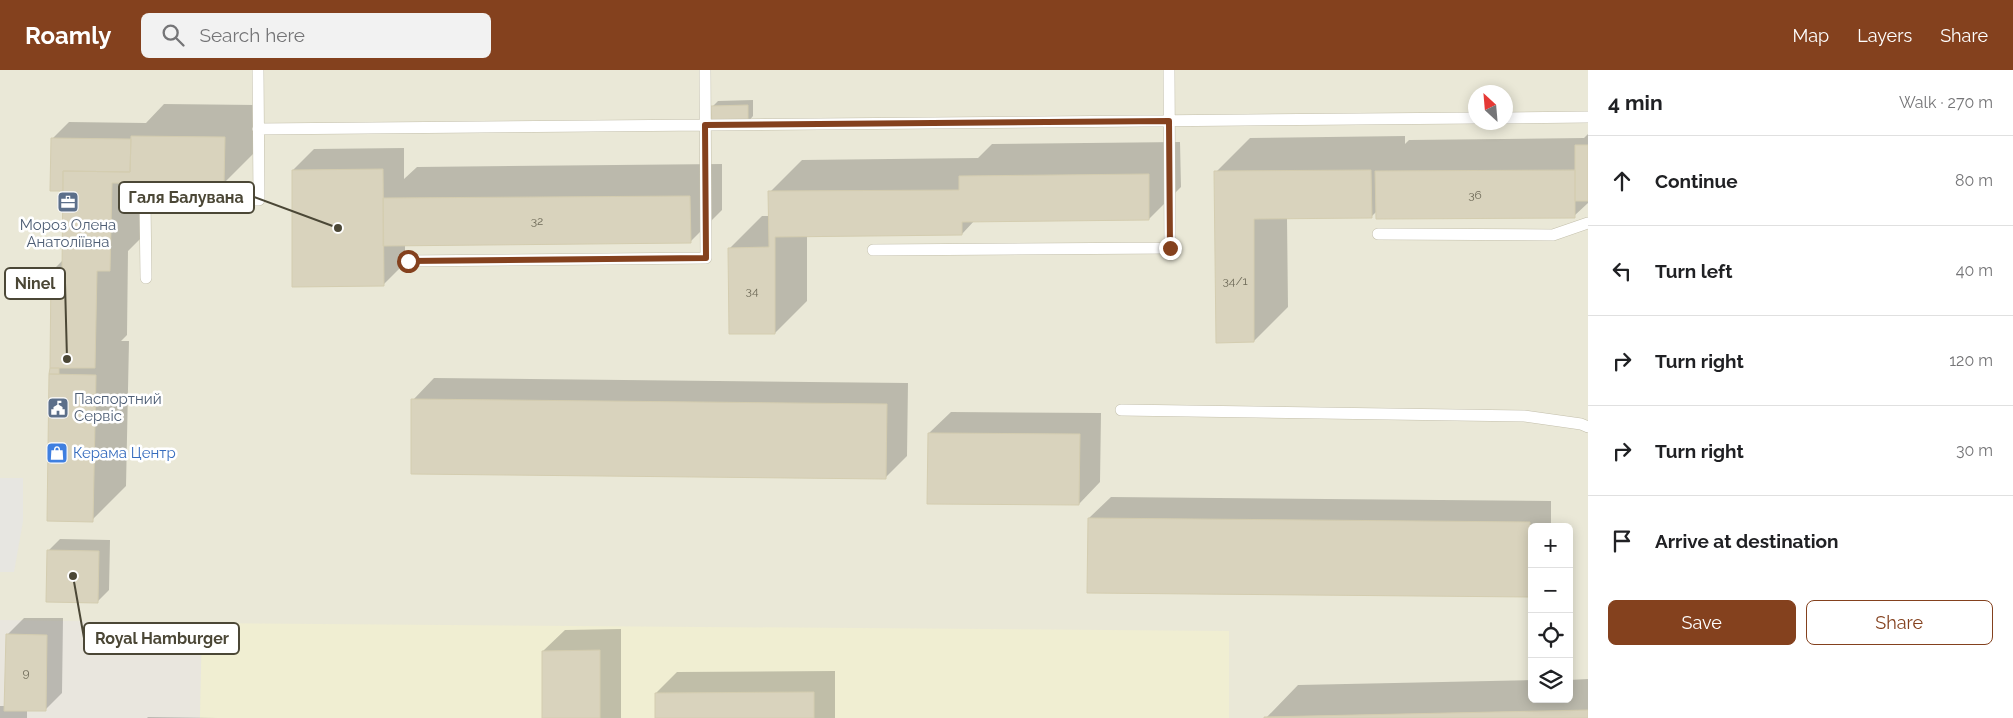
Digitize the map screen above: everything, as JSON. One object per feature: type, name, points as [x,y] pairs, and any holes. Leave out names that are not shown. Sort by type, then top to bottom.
[{"type":"lane","points":[[146,278],[146,201],[259,200],[258,70]]},
{"type":"lane","points":[[408,261],[706,258],[705,70]]},
{"type":"lane","points":[[873,250],[1170,248],[1169,70]]},
{"type":"lane","points":[[1513,118],[1588,117]]},
{"type":"lane","points":[[258,129],[1468,118]]},
{"type":"lane","points":[[1378,234],[1553,235],[1588,223]]},
{"type":"lane","points":[[1121,410],[1524,416],[1582,424],[1588,427]]},
{"type":"shaded area","points":[[0,70],[1588,70],[1588,718],[0,718]]},
{"type":"shaded area","points":[[0,478],[23,478],[23,521],[14,572],[0,572]]},
{"type":"shaded area","points":[[0,620],[202,623],[200,718],[0,718]]},
{"type":"shaded area","points":[[202,623],[1229,631],[1229,718],[200,718]]},
{"type":"building","points":[[748,105],[748,123],[712,124],[711,106]]},
{"type":"building","points":[[131,136],[225,137],[224,184],[112,183],[110,271],[97,271],[95,368],[50,368],[51,270],[62,271],[63,171],[130,172]]},
{"type":"building","points":[[51,138],[131,139],[130,172],[63,171],[63,191],[50,191]]},
{"type":"building","points":[[1575,145],[1588,145],[1588,201],[1575,201]]},
{"type":"building","points":[[383,169],[384,286],[292,287],[292,170]]},
{"type":"building","points":[[1371,170],[1372,218],[1254,219],[1254,342],[1216,343],[1214,171]]},
{"type":"building","points":[[1575,170],[1575,218],[1376,219],[1375,171]]},
{"type":"building","points":[[1149,174],[1149,220],[962,222],[962,235],[775,237],[775,334],[729,334],[728,248],[769,247],[768,191],[959,190],[959,176]]},
{"type":"building","points":[[690,196],[691,243],[383,246],[383,198]]},
{"type":"building","points":[[50,368],[59,368],[59,374],[49,374]]},
{"type":"building","points":[[49,374],[96,375],[93,522],[47,521]]},
{"type":"building","points":[[411,399],[887,404],[886,479],[411,474]]},
{"type":"building","points":[[928,433],[1080,434],[1079,505],[927,504]]},
{"type":"building","points":[[1088,518],[1530,522],[1528,523],[1528,597],[1087,593]]},
{"type":"building","points":[[47,550],[99,551],[98,603],[46,602]]},
{"type":"building","points":[[6,634],[47,635],[46,711],[4,711]]},
{"type":"building","points":[[600,650],[600,718],[542,718],[542,651]]},
{"type":"building","points":[[814,692],[814,718],[655,718],[655,693]]},
{"type":"building","points":[[1588,710],[1588,718],[1264,718],[1264,717]]},
{"type":"place","name":"Мороз Олена Анатоліївна","points":[[68,202]]},
{"type":"place","name":"Галя Балувана","points":[[338,228]]},
{"type":"place","name":"Ninel","points":[[67,359]]},
{"type":"place","name":"Паспортний Сервіс","points":[[58,408]]},
{"type":"place","name":"Керама Центр","points":[[57,453]]},
{"type":"place","name":"Royal Hamburger","points":[[73,576]]},
{"type":"route","points":[[408,261],[706,258],[705,125],[1169,121],[1170,248]]}]
